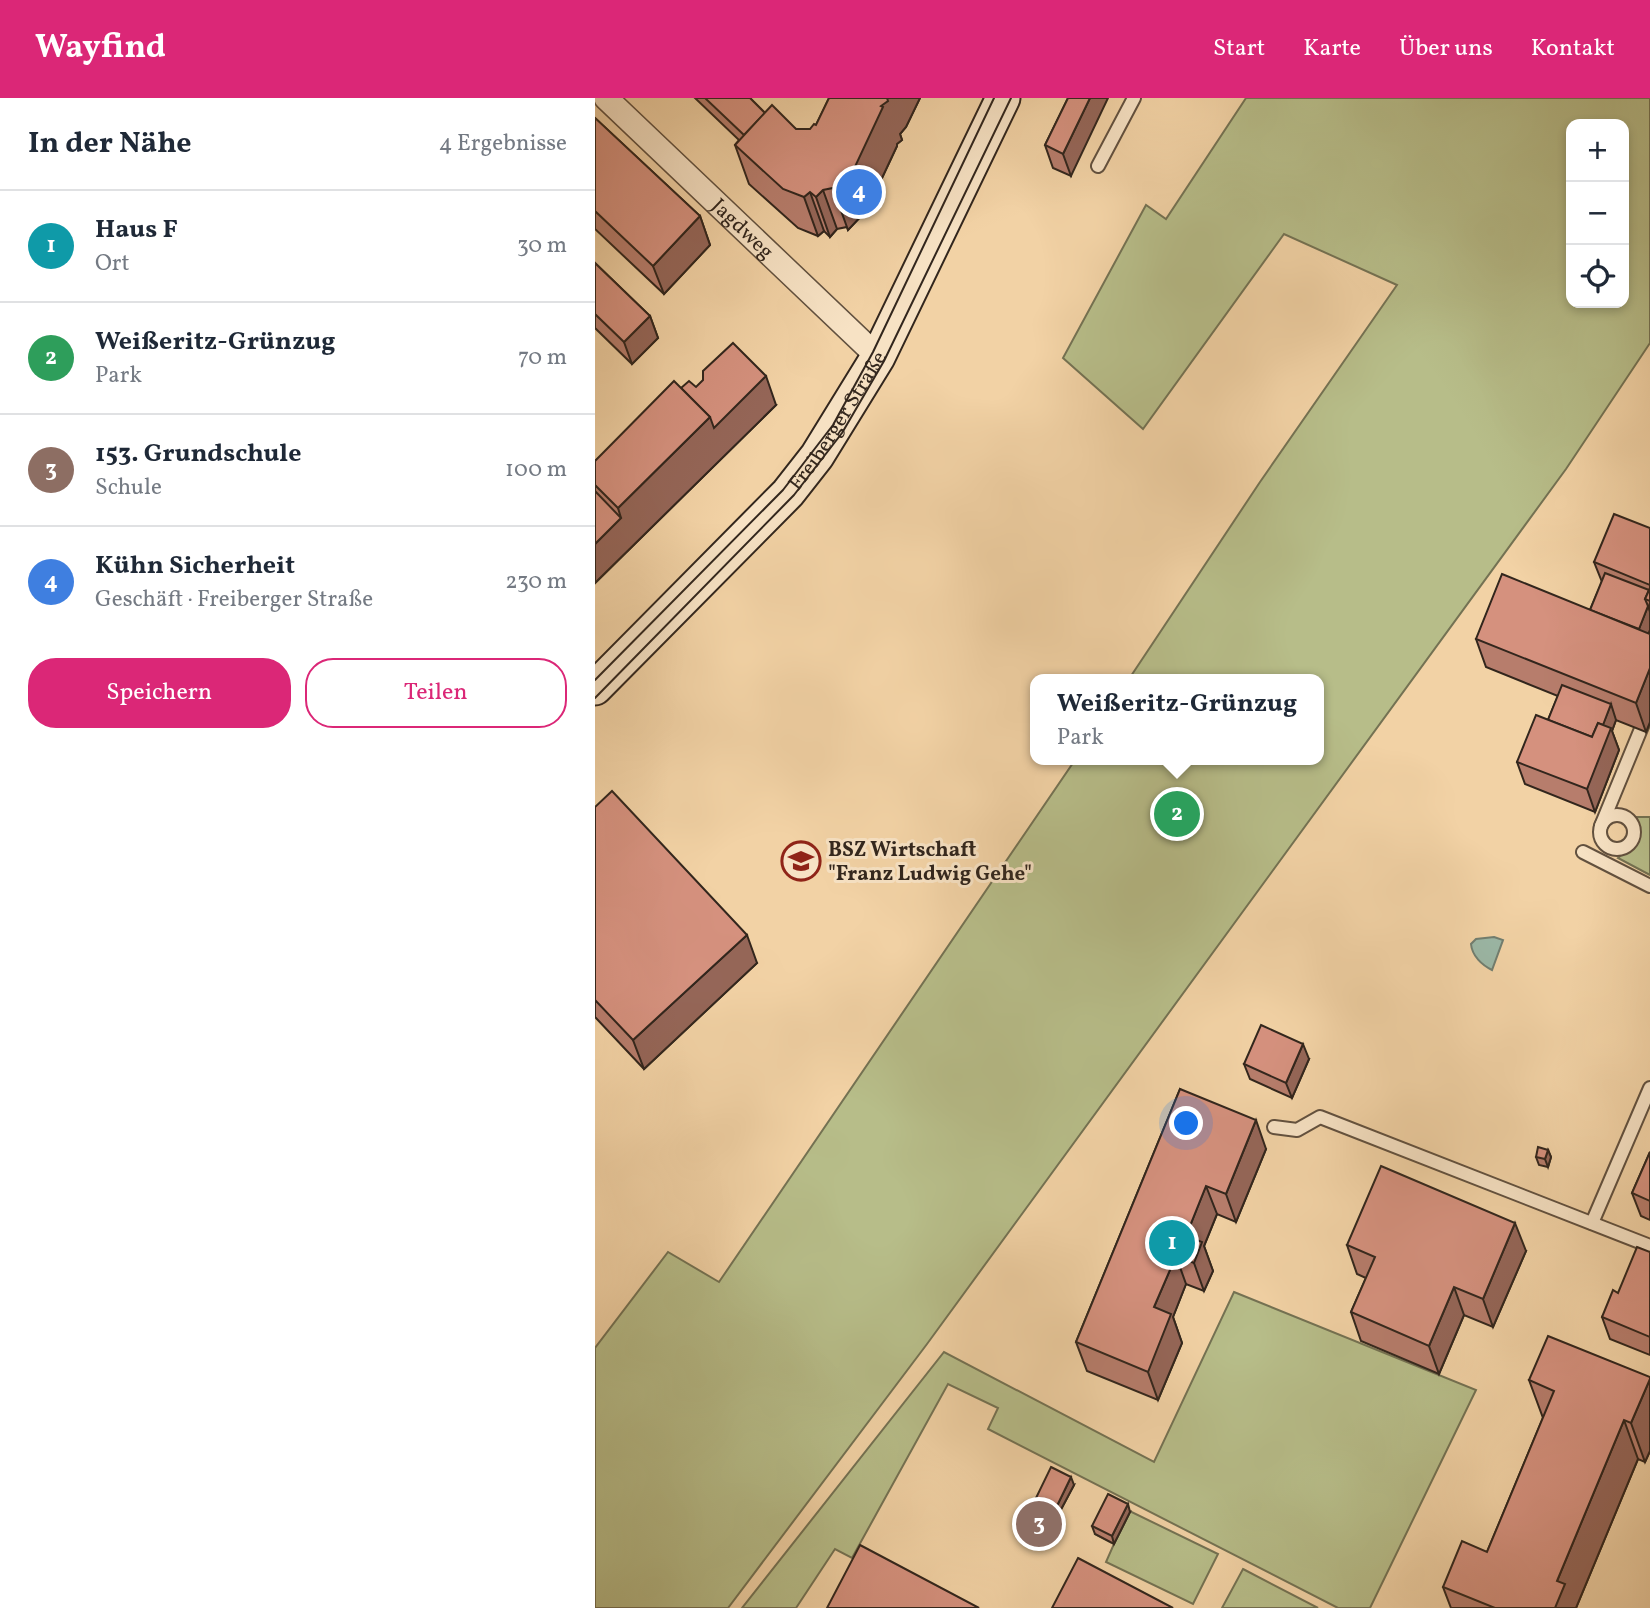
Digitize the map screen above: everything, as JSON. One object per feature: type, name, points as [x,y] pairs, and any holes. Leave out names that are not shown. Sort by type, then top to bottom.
[{"type":"street","name":"Jagdweg","points":[[606,98],[879,357]]},
{"type":"street","name":"Freiberger Straße","points":[[595,688],[788,493],[829,438],[879,357],[1003,98]]},
{"type":"lane","points":[[1098,166],[1134,98]]},
{"type":"lane","points":[[1601,826],[1608,818],[1618,815],[1628,819],[1633,827],[1633,838],[1625,847],[1608,846],[1601,837],[1601,826],[1650,706]]},
{"type":"lane","points":[[1601,860],[1608,846]]},
{"type":"lane","points":[[1583,852],[1650,886]]},
{"type":"lane","points":[[1593,1223],[1650,1088]]},
{"type":"lane","points":[[1274,1127],[1297,1130],[1319,1117],[1650,1246]]},
{"type":"green space","points":[[1246,98],[1650,98],[1650,343],[1566,469],[927,1344],[728,1608],[595,1608],[595,1348],[668,1252],[719,1282],[1072,765],[1324,765],[1324,674],[1132,674],[1260,482],[1397,285],[1284,234],[1143,429],[1063,358],[1146,205],[1166,219]]},
{"type":"green space","points":[[1637,817],[1650,817],[1650,875],[1618,858],[1638,840]]},
{"type":"green space","points":[[1234,1292],[1476,1390],[1370,1608],[1338,1608],[988,1429],[998,1408],[948,1384],[852,1558],[835,1549],[796,1608],[742,1608],[944,1352],[1154,1462]]},
{"type":"green space","points":[[1111,1502],[1218,1554],[1193,1604],[1106,1562],[1114,1544],[1095,1534]]},
{"type":"green space","points":[[1243,1569],[1318,1608],[1222,1608]]},
{"type":"shaded area","points":[[1494,937],[1503,940],[1492,970],[1478,960],[1471,944],[1476,939]]},
{"type":"building","points":[[705,98],[750,98],[765,113],[744,135]]},
{"type":"building","points":[[829,98],[887,98],[888,101],[881,106],[883,107],[853,171],[834,191],[833,188],[823,190],[816,197],[810,192],[804,197],[783,189],[735,145],[772,105],[796,129],[810,129],[816,125]]},
{"type":"building","points":[[1068,98],[1090,98],[1063,154],[1045,145]]},
{"type":"building","points":[[595,118],[700,216],[653,266],[595,211]]},
{"type":"building","points":[[595,263],[650,316],[624,342],[595,314]]},
{"type":"building","points":[[733,343],[766,376],[714,428],[710,417],[681,388],[689,381],[696,387],[703,380],[703,371]]},
{"type":"building","points":[[674,381],[710,417],[618,508],[595,485],[595,461]]},
{"type":"building","points":[[595,491],[621,518],[595,544]]},
{"type":"building","points":[[1614,514],[1650,528],[1650,585],[1594,562]]},
{"type":"building","points":[[1605,573],[1649,590],[1645,599],[1648,606],[1639,629],[1590,610]]},
{"type":"building","points":[[1502,574],[1650,634],[1650,668],[1636,703],[1476,639]]},
{"type":"building","points":[[1650,588],[1650,601],[1645,599]]},
{"type":"building","points":[[1562,685],[1611,704],[1603,725],[1598,723],[1592,737],[1548,720]]},
{"type":"building","points":[[1536,715],[1592,737],[1598,723],[1611,728],[1587,789],[1517,762]]},
{"type":"building","points":[[612,791],[747,935],[633,1040],[595,1000],[595,807]]},
{"type":"building","points":[[1261,1025],[1303,1044],[1286,1083],[1244,1064]]},
{"type":"building","points":[[1180,1089],[1256,1120],[1226,1194],[1206,1186],[1186,1236],[1202,1242],[1194,1263],[1176,1256],[1154,1307],[1171,1314],[1148,1372],[1076,1342]]},
{"type":"building","points":[[1538,1147],[1548,1150],[1545,1159],[1536,1157]]},
{"type":"building","points":[[1650,1152],[1650,1201],[1632,1193]]},
{"type":"building","points":[[1381,1166],[1515,1223],[1483,1299],[1454,1287],[1429,1346],[1351,1312],[1375,1257],[1347,1245]]},
{"type":"building","points":[[1637,1247],[1650,1252],[1650,1337],[1602,1317],[1613,1290],[1618,1293]]},
{"type":"building","points":[[1548,1336],[1650,1379],[1631,1423],[1624,1420],[1557,1581],[1565,1584],[1555,1608],[1495,1608],[1443,1587],[1462,1541],[1487,1552],[1554,1391],[1529,1380]]},
{"type":"building","points":[[1051,1467],[1071,1477],[1055,1510],[1035,1500]]},
{"type":"building","points":[[1108,1494],[1128,1504],[1112,1536],[1092,1526]]},
{"type":"building","points":[[860,1545],[979,1608],[827,1608]]},
{"type":"building","points":[[1078,1558],[1173,1608],[1052,1608]]},
{"type":"tram line","points":[[595,680],[783,490],[833,425],[873,352],[994,98]]},
{"type":"tram line","points":[[595,698],[794,495],[842,433],[884,361],[1011,98]]},
{"type":"place","name":"Kühn Sicherheit","points":[[859,192]]},
{"type":"place","name":"Weißeritz-Grünzug","points":[[1177,814]]},
{"type":"place","name":"BSZ Wirtschaft \"Franz Ludwig Gehe\"","points":[[801,861]]},
{"type":"place","name":"Haus F","points":[[1172,1243]]},
{"type":"place","name":"153. Grundschule","points":[[1039,1524]]}]
